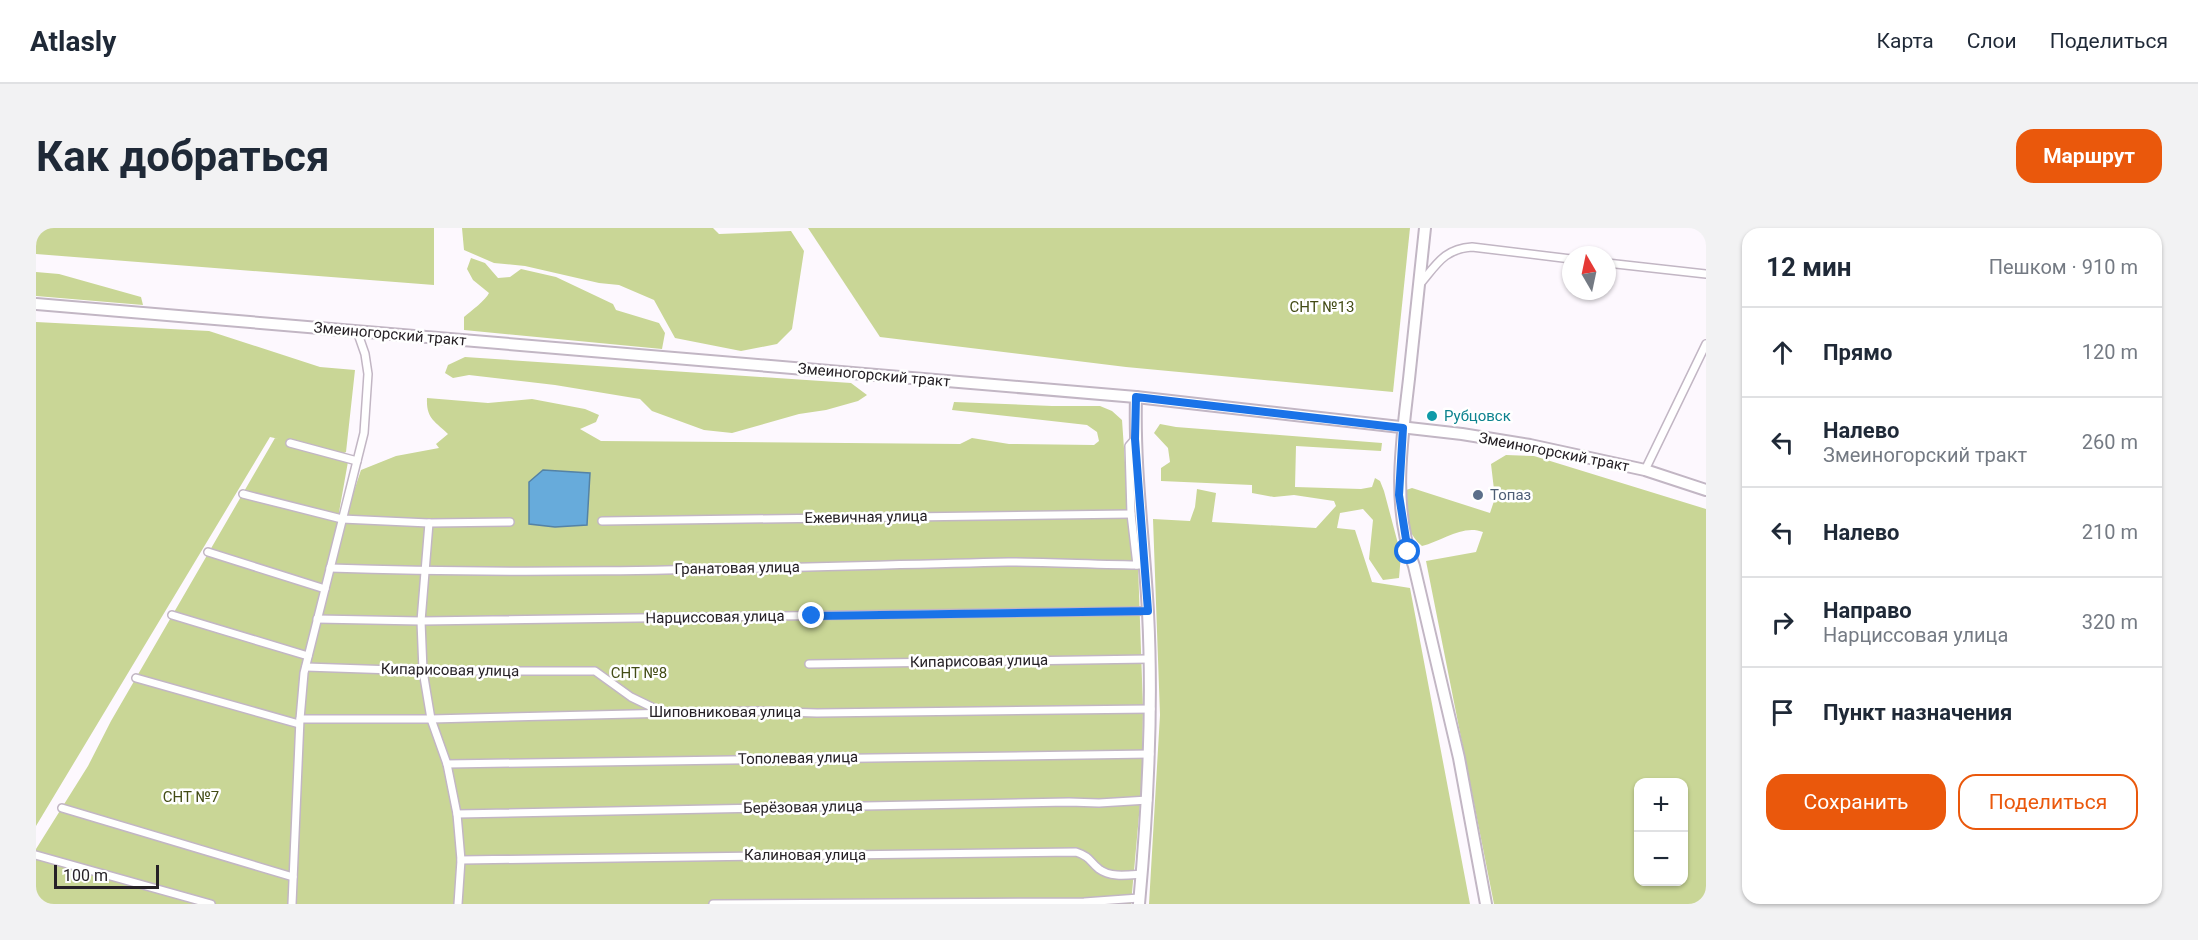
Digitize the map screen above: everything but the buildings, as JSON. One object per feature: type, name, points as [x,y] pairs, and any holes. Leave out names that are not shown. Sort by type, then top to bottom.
[{"type":"main road","points":[[1425,228],[1403,428],[1399,495],[1405,534],[1459,758],[1486,904]]},
{"type":"main road","name":"Змеиногорский тракт","points":[[36,304],[1136,397],[1530,445],[1645,470],[1706,490]]},
{"type":"main road","points":[[1136,397],[1135,439],[1141,565],[1148,611],[1151,709],[1148,800],[1139,901]]},
{"type":"street","points":[[1419,286],[1447,253],[1458,248],[1472,247],[1562,258]]},
{"type":"street","points":[[1616,264],[1706,274]]},
{"type":"street","points":[[292,904],[299,722],[306,667],[364,433],[368,374],[365,354],[357,331]]},
{"type":"street","points":[[1645,470],[1706,344]]},
{"type":"street","points":[[1135,439],[1129,446],[1131,514],[1141,565]]},
{"type":"street","points":[[290,442],[357,462]]},
{"type":"street","points":[[243,494],[342,519],[429,523],[510,522]]},
{"type":"street","name":"Ежевичная улица","points":[[602,521],[1131,514]]},
{"type":"street","points":[[429,523],[421,621],[423,671],[431,719],[447,764],[457,814],[461,860],[458,904]]},
{"type":"street","points":[[208,552],[325,590]]},
{"type":"street","name":"Гранатовая улица","points":[[330,568],[425,572],[859,567],[1011,562],[1141,565]]},
{"type":"street","name":"Нарциссовая улица","points":[[317,619],[421,621],[1148,611]]},
{"type":"street","points":[[172,615],[308,656]]},
{"type":"street","name":"Кипарисовая улица","points":[[809,664],[1149,659]]},
{"type":"street","name":"Кипарисовая улица","points":[[306,667],[423,671],[595,671],[631,697],[661,712]]},
{"type":"street","name":"Шиповниковая улица","points":[[136,678],[299,722],[661,712],[817,713],[1151,709]]},
{"type":"street","name":"Тополевая улица","points":[[447,764],[1150,754]]},
{"type":"street","name":"Берёзовая улица","points":[[457,814],[1100,803],[1148,800]]},
{"type":"street","points":[[62,808],[293,877]]},
{"type":"street","name":"Калиновая улица","points":[[461,860],[1076,852],[1088,856],[1099,869],[1117,875],[1142,874]]},
{"type":"street","points":[[36,855],[211,904]]},
{"type":"street","points":[[713,904],[1139,901]]},
{"type":"green space","points":[[36,228],[434,228],[434,285],[36,254]]},
{"type":"green space","points":[[462,228],[713,228],[719,234],[791,231],[804,251],[792,329],[777,344],[741,351],[675,338],[654,300],[619,285],[599,283],[525,266],[494,263],[464,250]]},
{"type":"green space","name":"СНТ №13","points":[[808,228],[1410,228],[1393,392],[1126,367],[880,337]]},
{"type":"green space","points":[[471,258],[485,263],[498,278],[510,277],[521,269],[556,277],[613,304],[616,310],[659,323],[665,333],[662,349],[464,330],[464,317],[489,293],[473,280],[467,269]]},
{"type":"green space","points":[[36,272],[59,274],[141,297],[143,305],[36,296]]},
{"type":"green space","name":"СНТ №8","points":[[36,322],[209,331],[320,367],[355,370],[346,452],[342,454],[349,456],[330,563],[361,470],[396,456],[439,448],[436,444],[448,434],[430,415],[427,398],[488,403],[532,399],[585,409],[599,415],[596,422],[580,429],[601,441],[960,444],[972,438],[1009,444],[1094,445],[1099,441],[1097,432],[1087,425],[952,410],[954,402],[1100,406],[1112,411],[1122,420],[1127,491],[1138,564],[1143,708],[1142,782],[1131,904],[36,904],[36,849],[88,766],[111,721],[275,438],[270,437],[36,826]]},
{"type":"green space","points":[[465,357],[851,383],[867,395],[858,401],[826,410],[799,414],[732,433],[704,430],[652,411],[640,399],[555,385],[469,375],[453,378],[445,373],[448,365]]},
{"type":"green space","points":[[1160,424],[1382,443],[1381,451],[1296,446],[1295,487],[1361,489],[1372,487],[1375,478],[1380,481],[1401,555],[1399,578],[1383,580],[1369,559],[1373,520],[1363,509],[1340,513],[1337,528],[1355,530],[1372,582],[1410,588],[1470,904],[1149,904],[1160,715],[1153,519],[1190,521],[1195,507],[1197,489],[1216,493],[1212,522],[1316,528],[1336,506],[1334,501],[1294,495],[1274,497],[1252,493],[1252,485],[1161,481],[1161,468],[1170,462],[1168,448],[1154,433]]},
{"type":"green space","points":[[1506,455],[1534,456],[1706,509],[1706,904],[1494,904],[1426,561],[1476,552],[1483,532],[1468,530],[1422,546],[1412,534],[1407,521],[1406,490],[1412,488],[1490,513],[1495,498],[1491,464]]},
{"type":"water","points":[[543,470],[590,473],[587,525],[555,527],[529,524],[529,482]]},
{"type":"place","name":"Рубцовск","points":[[1432,416]]},
{"type":"place","name":"Топаз","points":[[1478,495]]},
{"type":"route","points":[[812,616],[1148,611],[1135,439],[1136,397],[1403,428],[1399,495],[1408,552]]},
{"type":"park label","name":"СНТ №7","points":[[191,797]]}]
